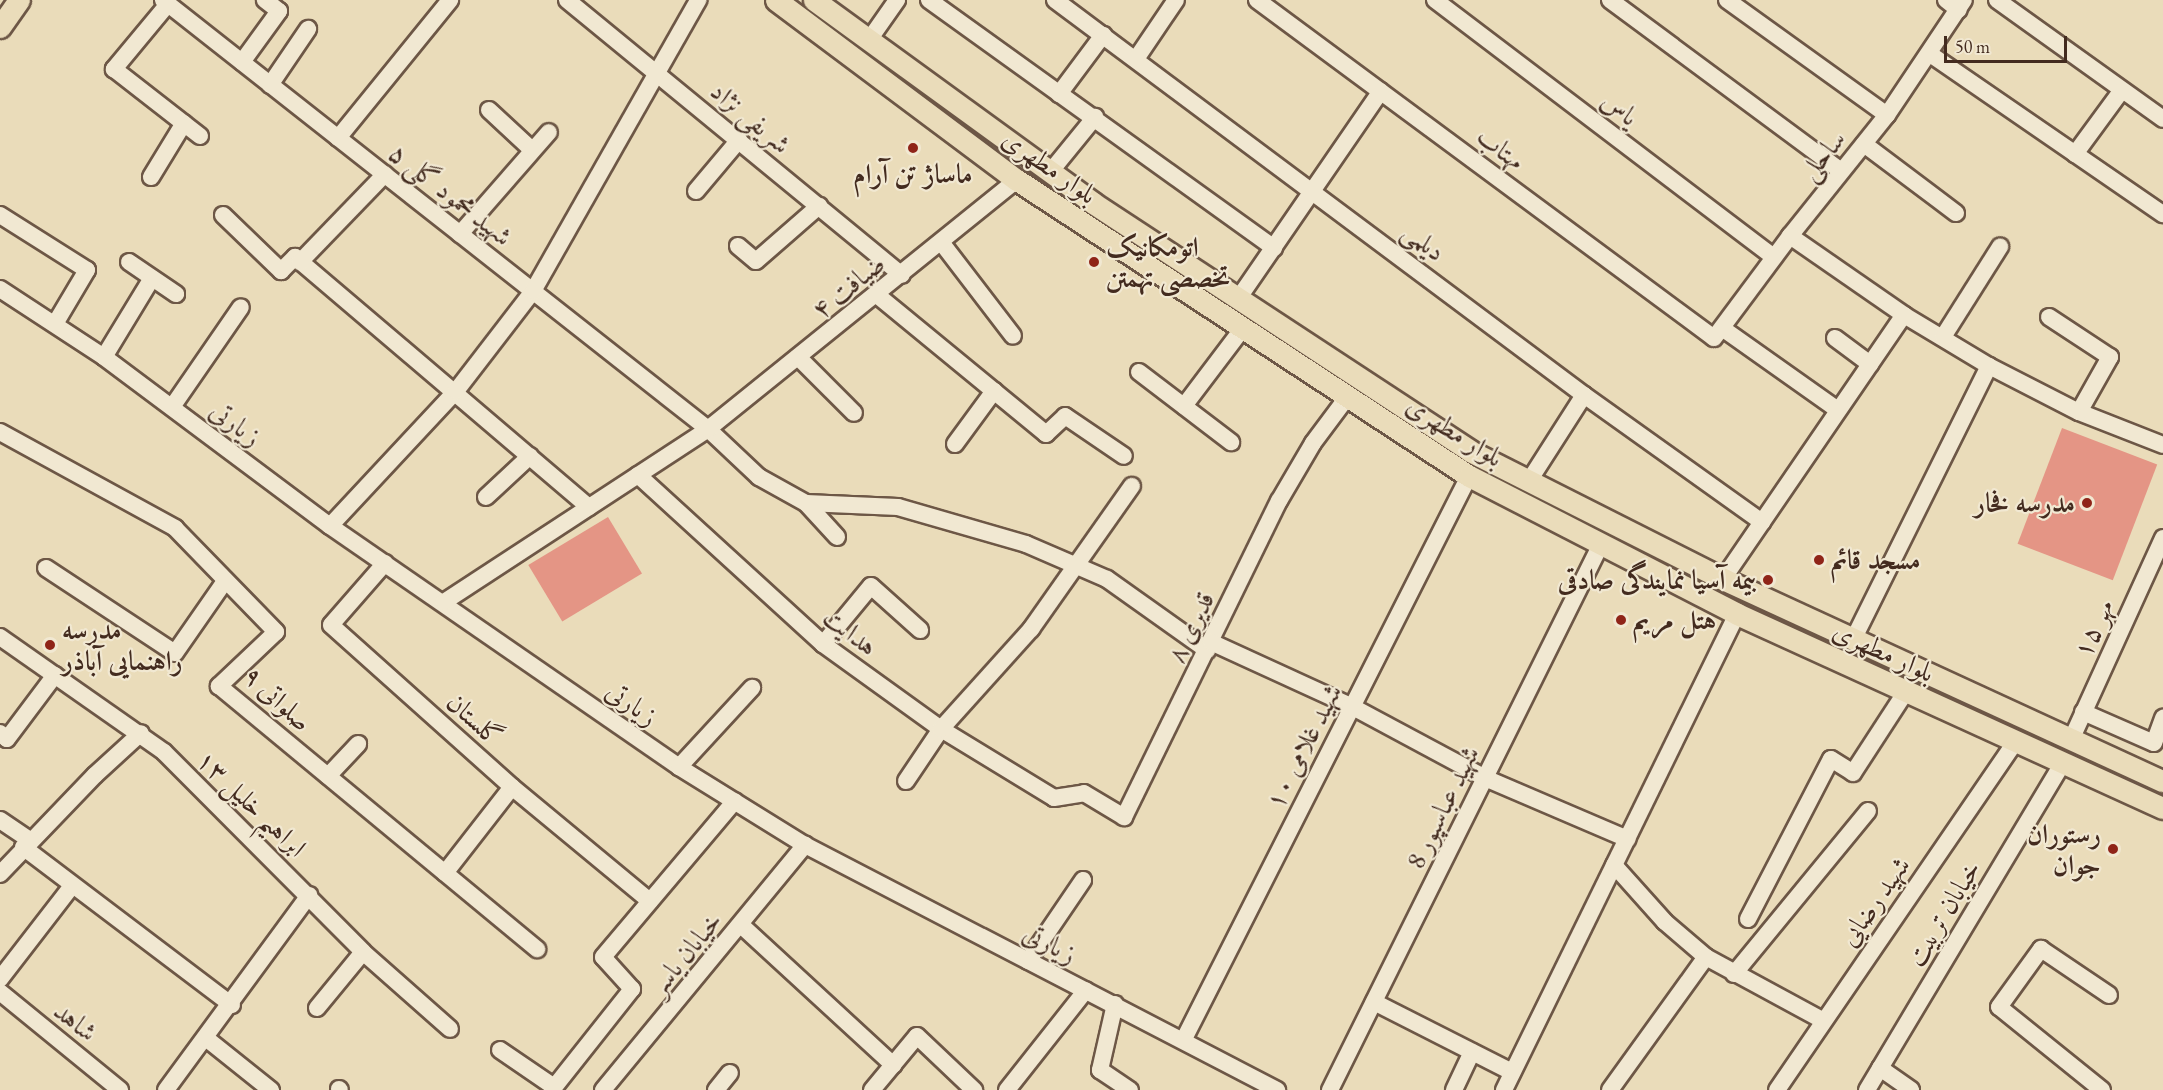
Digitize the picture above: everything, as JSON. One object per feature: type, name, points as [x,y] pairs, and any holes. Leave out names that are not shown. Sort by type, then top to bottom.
[{"type":"main road","points":[[0,27],[19,0]]},
{"type":"main road","name":"بلوار مطهری","points":[[776,0],[1017,180],[1468,476],[1600,546],[1737,614],[1905,693],[2163,808]]},
{"type":"main road","name":"بلوار مطهری","points":[[814,0],[1119,220],[1470,451],[1723,579],[2163,781]]},
{"type":"main road","points":[[1108,240],[1119,220]]},
{"type":"street","points":[[242,62],[279,11],[265,0]]},
{"type":"street","points":[[338,138],[450,0]]},
{"type":"street","name":"شریفی نژاد","points":[[567,0],[902,275]]},
{"type":"street","points":[[330,526],[456,391],[533,291],[698,0]]},
{"type":"street","points":[[869,40],[897,0]]},
{"type":"street","points":[[929,0],[1059,94],[1095,117],[1274,248]]},
{"type":"street","name":"دیلمی","points":[[1056,0],[1313,189],[1584,394],[1762,522]]},
{"type":"street","points":[[1136,59],[1176,0]]},
{"type":"street","name":"یاس","points":[[1435,0],[1774,257]]},
{"type":"street","points":[[1610,0],[1841,171]]},
{"type":"street","points":[[1727,0],[1887,115]]},
{"type":"street","points":[[1997,0],[2163,119]]},
{"type":"street","points":[[165,2],[114,69],[200,136]]},
{"type":"street","name":"شهید محمود گلی ۵","points":[[165,2],[708,429],[759,477],[806,502]]},
{"type":"street","name":"مهتاب","points":[[1264,2],[1381,91],[1718,333],[1838,410]]},
{"type":"street","name":"ساحلی","points":[[1718,333],[1790,236],[1887,115],[1930,54],[1956,3]]},
{"type":"street","points":[[270,85],[308,29]]},
{"type":"street","points":[[1059,94],[1103,35]]},
{"type":"street","points":[[1930,54],[2163,214]]},
{"type":"street","points":[[2075,154],[2122,90]]},
{"type":"street","points":[[1238,299],[1381,91]]},
{"type":"street","points":[[489,110],[532,150]]},
{"type":"street","points":[[1051,171],[1095,117]]},
{"type":"street","points":[[151,177],[184,123]]},
{"type":"street","points":[[460,234],[549,132]]},
{"type":"street","points":[[696,191],[739,140]]},
{"type":"street","points":[[1864,144],[1956,213]]},
{"type":"street","points":[[300,262],[385,174]]},
{"type":"street","name":"ضیافت ۴","points":[[444,602],[708,429],[878,295],[1017,180]]},
{"type":"street","points":[[738,246],[756,261],[819,206]]},
{"type":"street","points":[[0,214],[87,270],[55,324]]},
{"type":"street","points":[[223,215],[281,271],[295,257],[456,391],[589,507]]},
{"type":"street","points":[[1790,236],[1904,315],[1989,366],[2079,412],[2163,445]]},
{"type":"street","points":[[941,242],[1013,336]]},
{"type":"street","points":[[1942,337],[2000,247]]},
{"type":"street","points":[[129,262],[176,294]]},
{"type":"street","points":[[104,357],[152,278]]},
{"type":"street","name":"زیارتی","points":[[0,289],[104,357],[330,526],[444,602],[679,767],[805,845],[1184,1039],[1277,1090]]},
{"type":"street","points":[[878,295],[1047,434],[1065,416],[1124,456]]},
{"type":"street","points":[[172,407],[241,307]]},
{"type":"street","points":[[1723,579],[1904,315]]},
{"type":"street","points":[[2049,317],[2110,357],[2079,412]]},
{"type":"street","points":[[1184,406],[1243,328]]},
{"type":"street","points":[[1835,338],[1870,364]]},
{"type":"street","points":[[798,357],[854,413]]},
{"type":"street","points":[[1853,640],[1989,366]]},
{"type":"street","points":[[1139,372],[1231,442]]},
{"type":"street","points":[[956,444],[994,391]]},
{"type":"street","points":[[1529,481],[1584,394]]},
{"type":"street","name":"قدیری ۸","points":[[1054,798],[1084,793],[1124,817],[1279,501],[1313,443],[1348,396]]},
{"type":"street","name":"صلواتی ۹","points":[[0,432],[174,528],[276,632],[219,687],[537,949]]},
{"type":"street","points":[[486,496],[530,456]]},
{"type":"street","name":"هدایت","points":[[638,475],[823,644],[941,729],[1054,798]]},
{"type":"street","name":"شهید غلامی ۱۰","points":[[1184,1039],[1468,476]]},
{"type":"street","points":[[906,781],[941,729],[1031,629],[1132,486]]},
{"type":"street","points":[[806,502],[837,537]]},
{"type":"street","points":[[806,502],[898,507],[968,524],[1078,565],[1107,579],[1209,646],[1351,706],[1485,778],[1627,839]]},
{"type":"street","name":"مهر ۱۵","points":[[2071,740],[2163,538]]},
{"type":"street","name":"شهید عباسپور 8","points":[[1330,1090],[1600,546]]},
{"type":"street","name":"گلستان","points":[[385,563],[332,625],[512,787],[651,901]]},
{"type":"street","points":[[46,568],[175,653],[225,581]]},
{"type":"street","points":[[823,644],[871,586],[920,630]]},
{"type":"street","points":[[1504,1090],[1737,614]]},
{"type":"street","name":"ابراهیم خلیل ۱۳","points":[[0,637],[141,733],[309,895],[363,952],[450,1029]]},
{"type":"street","points":[[0,734],[7,739],[56,675]]},
{"type":"street","points":[[679,767],[752,688]]},
{"type":"street","points":[[1748,919],[1831,759],[1853,773],[1905,693]]},
{"type":"street","points":[[2083,712],[2154,743],[2163,718]]},
{"type":"street","points":[[0,874],[27,844],[141,733]]},
{"type":"street","name":"شهید رضایی","points":[[1777,1090],[1822,1020],[2015,742]]},
{"type":"street","points":[[328,776],[358,744]]},
{"type":"street","name":"خیابان تربیت","points":[[1867,1090],[2063,763]]},
{"type":"street","points":[[445,873],[512,787]]},
{"type":"street","points":[[500,1050],[553,1088],[632,988],[603,957],[735,801]]},
{"type":"street","points":[[1734,974],[1868,811]]},
{"type":"street","points":[[0,820],[72,886],[231,1005]]},
{"type":"street","name":"خیابان یاسر","points":[[603,1090],[805,845]]},
{"type":"street","points":[[1614,865],[1665,922],[1706,957],[1822,1020]]},
{"type":"street","points":[[1028,961],[1083,880]]},
{"type":"street","points":[[0,979],[72,886]]},
{"type":"street","points":[[166,1090],[207,1039],[309,895]]},
{"type":"street","points":[[741,925],[893,1065]]},
{"type":"street","points":[[2102,1090],[1998,1007],[2041,949],[2109,995]]},
{"type":"street","points":[[317,1008],[363,952]]},
{"type":"street","points":[[1610,1090],[1706,957]]},
{"type":"street","points":[[1007,1090],[1086,990]]},
{"type":"street","name":"شاهد","points":[[0,992],[120,1090]]},
{"type":"street","points":[[1374,1002],[1512,1072]]},
{"type":"street","points":[[1114,1004],[1100,1070],[1130,1090]]},
{"type":"street","points":[[872,1090],[916,1036],[974,1090]]},
{"type":"street","points":[[207,1039],[271,1090]]},
{"type":"street","points":[[1454,1090],[1472,1052]]},
{"type":"street","points":[[1880,1068],[1911,1090]]},
{"type":"street","points":[[716,1090],[730,1073]]},
{"type":"building","name":"مدرسه فخار","points":[[2062,428],[2157,465],[2113,580],[2018,544]]},
{"type":"building","points":[[608,517],[642,574],[562,621],[528,565]]},
{"type":"place","name":"ماساژ تن آرام","points":[[913,148]]},
{"type":"place","name":"اتومکانیک تخصصی تهمتن","points":[[1094,262]]},
{"type":"place","name":"مدرسه فخار","points":[[2087,503]]},
{"type":"place","name":"مسجد قائم","points":[[1819,560]]},
{"type":"place","name":"بیمه آسیا نمایندگی صادقی","points":[[1768,580]]},
{"type":"place","name":"هتل مریم","points":[[1621,620]]},
{"type":"place","name":"مدرسه راهنمایی آباذر","points":[[50,645]]},
{"type":"place","name":"رستوران جوان","points":[[2113,849]]}]
